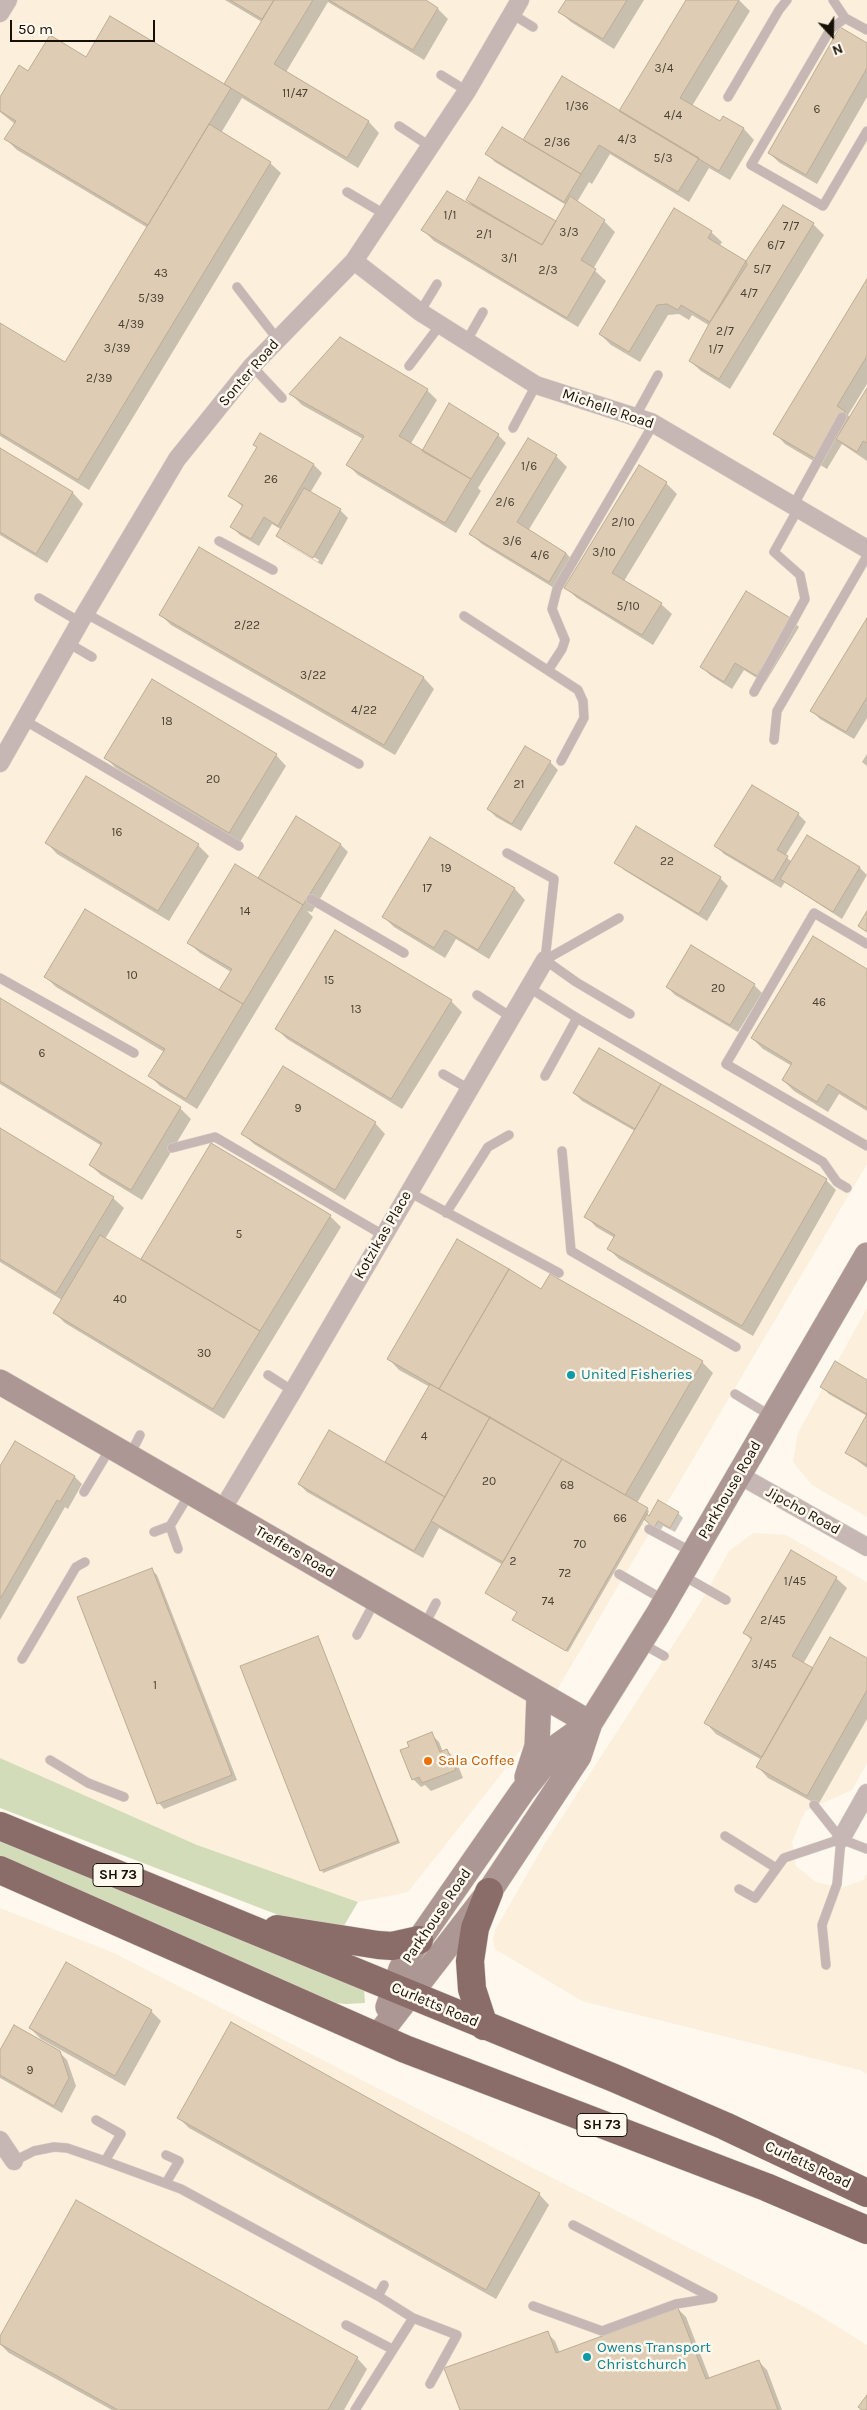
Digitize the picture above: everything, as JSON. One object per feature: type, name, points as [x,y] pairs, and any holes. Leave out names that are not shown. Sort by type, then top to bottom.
[{"type":"highway","name":"Curletts Road","points":[[0,1826],[614,2078],[700,2115],[867,2193]]},
{"type":"highway","name":"SH 73","points":[[0,1870],[377,2037],[519,2094],[766,2187],[867,2230]]},
{"type":"highway","points":[[484,2026],[472,1989],[470,1961],[475,1928],[488,1892]]},
{"type":"highway","points":[[236,1924],[378,1945],[392,1946],[419,1940]]},
{"type":"street","points":[[0,13],[8,0]]},
{"type":"street","name":"Sonter Road","points":[[2,756],[177,459],[252,366],[354,260],[386,215],[467,91],[516,7]]},
{"type":"street","name":"Michelle Road","points":[[354,260],[420,312],[536,385],[654,424],[867,549]]},
{"type":"street","name":"Kotzikas Place","points":[[222,1510],[544,960]]},
{"type":"street","name":"Parkhouse Road","points":[[377,2037],[402,1991],[488,1892],[579,1756],[590,1723],[666,1602],[867,1255]]},
{"type":"street","name":"Treffers Road","points":[[0,1382],[126,1446],[191,1492],[590,1723]]},
{"type":"street","name":"Jipcho Road","points":[[739,1475],[867,1547]]},
{"type":"street","points":[[522,1792],[537,1746],[539,1694]]},
{"type":"street","name":"Parkhouse Road","points":[[402,1991],[401,1969],[419,1940],[522,1792],[559,1745],[590,1723]]},
{"type":"street","points":[[841,1838],[867,1793]]},
{"type":"street","points":[[0,2140],[14,2161]]},
{"type":"lane","points":[[728,97],[779,10],[787,0]]},
{"type":"lane","points":[[833,0],[845,18],[867,30]]},
{"type":"lane","points":[[516,7],[533,27]]},
{"type":"lane","points":[[845,18],[830,30],[751,165],[823,206],[867,131]]},
{"type":"lane","points":[[441,75],[467,91]]},
{"type":"lane","points":[[399,126],[431,147]]},
{"type":"lane","points":[[347,192],[386,215]]},
{"type":"lane","points":[[420,312],[437,284]]},
{"type":"lane","points":[[237,287],[278,340]]},
{"type":"lane","points":[[466,342],[483,312]]},
{"type":"lane","points":[[409,366],[440,325]]},
{"type":"lane","points":[[252,366],[282,398]]},
{"type":"lane","points":[[635,417],[658,376]]},
{"type":"lane","points":[[513,428],[536,385]]},
{"type":"lane","points":[[754,692],[805,599],[800,575],[774,552],[842,417]]},
{"type":"lane","points":[[549,670],[562,649],[565,640],[552,609],[557,589],[654,424]]},
{"type":"lane","points":[[219,541],[273,570]]},
{"type":"lane","points":[[774,740],[777,711],[867,556]]},
{"type":"lane","points":[[39,598],[83,618],[359,764]]},
{"type":"lane","points":[[464,616],[578,690],[583,701],[584,718],[561,761]]},
{"type":"lane","points":[[68,643],[92,657]]},
{"type":"lane","points":[[24,720],[239,846]]},
{"type":"lane","points":[[507,853],[554,878],[544,960]]},
{"type":"lane","points":[[311,898],[404,952]]},
{"type":"lane","points":[[866,1143],[726,1064],[814,913],[867,944]]},
{"type":"lane","points":[[544,960],[619,918]]},
{"type":"lane","points":[[544,960],[576,982],[630,1014]]},
{"type":"lane","points":[[0,978],[134,1054]]},
{"type":"lane","points":[[528,987],[577,1018],[823,1162],[837,1182],[847,1188]]},
{"type":"lane","points":[[476,995],[511,1017]]},
{"type":"lane","points":[[545,1076],[577,1018]]},
{"type":"lane","points":[[443,1074],[469,1089]]},
{"type":"lane","points":[[446,1213],[488,1147],[509,1135]]},
{"type":"lane","points":[[172,1148],[214,1137],[383,1235]]},
{"type":"lane","points":[[562,1151],[571,1251],[736,1347]]},
{"type":"lane","points":[[409,1192],[559,1273]]},
{"type":"lane","points":[[268,1375],[293,1391]]},
{"type":"lane","points":[[735,1394],[773,1417]]},
{"type":"lane","points":[[84,1492],[126,1446]]},
{"type":"lane","points":[[154,1532],[170,1526],[191,1492]]},
{"type":"lane","points":[[170,1526],[178,1550]]},
{"type":"lane","points":[[648,1529],[694,1553]]},
{"type":"lane","points":[[22,1659],[76,1567],[85,1562]]},
{"type":"lane","points":[[619,1574],[666,1602]]},
{"type":"lane","points":[[681,1575],[726,1600]]},
{"type":"lane","points":[[357,1635],[376,1598]]},
{"type":"lane","points":[[424,1626],[436,1603]]},
{"type":"lane","points":[[641,1643],[664,1656]]},
{"type":"lane","points":[[50,1760],[88,1783],[124,1797]]},
{"type":"lane","points":[[814,1805],[841,1838],[867,1850]]},
{"type":"lane","points":[[725,1836],[776,1868]]},
{"type":"lane","points":[[739,1888],[756,1898],[784,1858],[841,1838]]},
{"type":"lane","points":[[826,1965],[822,1925],[837,1884],[841,1838]]},
{"type":"lane","points":[[96,2120],[121,2134],[104,2161]]},
{"type":"lane","points":[[14,2161],[34,2151],[54,2147],[67,2148],[166,2183],[236,2218],[378,2296],[413,2318],[457,2336],[430,2384]]},
{"type":"lane","points":[[166,2155],[179,2161],[166,2183]]},
{"type":"lane","points":[[532,2306],[602,2331],[676,2304],[713,2298],[573,2225]]},
{"type":"lane","points":[[378,2296],[384,2285]]},
{"type":"lane","points":[[355,2410],[413,2318]]},
{"type":"lane","points":[[346,2324],[392,2349]]},
{"type":"shaded area","points":[[0,0],[867,0],[867,1164],[525,1744],[408,1892],[358,1902],[197,1845],[0,1758]]},
{"type":"shaded area","points":[[867,1308],[867,1517],[812,1485],[793,1462],[798,1433]]},
{"type":"shaded area","points":[[753,1533],[786,1535],[867,1582],[867,1763],[852,1790],[805,1811],[792,1842],[796,1866],[816,1882],[841,1888],[863,1880],[867,1874],[867,2074],[860,2070],[582,2001],[495,1949],[493,1940],[495,1930],[544,1845],[702,1600],[729,1551]]},
{"type":"shaded area","points":[[0,1908],[114,1953],[812,2311],[867,2345],[867,2410],[0,2410]]},
{"type":"green space","points":[[0,1758],[197,1845],[358,1902],[342,1929],[294,1921],[0,1808]]},
{"type":"green space","points":[[0,1839],[364,1989],[365,2003],[345,2004],[326,2002],[0,1859]]},
{"type":"building","points":[[230,0],[274,0],[262,19]]},
{"type":"building","points":[[274,0],[313,0],[274,64],[369,121],[347,158],[224,84]]},
{"type":"building","points":[[329,0],[426,0],[438,8],[413,50]]},
{"type":"building","points":[[566,0],[627,0],[603,39],[558,12]]},
{"type":"building","points":[[686,0],[739,0],[680,98],[720,121],[723,116],[744,128],[719,171],[619,111]]},
{"type":"building","points":[[110,16],[231,88],[148,225],[4,139],[16,121],[0,111],[0,97],[19,65],[28,71],[50,35],[86,57]]},
{"type":"building","points":[[840,27],[867,43],[867,68],[806,175],[768,153]]},
{"type":"building","points":[[562,76],[699,158],[678,192],[599,145],[581,174],[523,140]]},
{"type":"building","points":[[209,124],[271,162],[78,480],[0,433],[0,323],[65,362]]},
{"type":"building","points":[[502,127],[581,174],[564,202],[485,154]]},
{"type":"building","points":[[479,177],[556,221],[542,245],[466,200]]},
{"type":"building","points":[[447,191],[542,245],[570,196],[605,220],[581,260],[596,269],[567,318],[421,230]]},
{"type":"building","points":[[783,205],[814,223],[719,379],[689,361],[710,322],[747,265],[746,261]]},
{"type":"building","points":[[674,208],[712,231],[708,238],[746,261],[710,322],[681,305],[678,310],[667,304],[657,305],[629,352],[599,334]]},
{"type":"building","points":[[867,279],[867,356],[837,406],[845,411],[816,459],[773,434]]},
{"type":"building","points":[[340,337],[428,389],[399,436],[471,479],[445,523],[346,465],[364,436],[289,394]]},
{"type":"building","points":[[867,388],[867,443],[863,441],[857,452],[836,439]]},
{"type":"building","points":[[449,403],[499,434],[471,479],[422,451]]},
{"type":"building","points":[[260,433],[314,464],[278,526],[264,517],[251,539],[230,527],[243,505],[228,496],[257,447],[253,445]]},
{"type":"building","points":[[528,438],[557,455],[517,522],[566,553],[549,582],[469,534]]},
{"type":"building","points":[[0,448],[73,492],[36,554],[0,532]]},
{"type":"building","points":[[639,465],[667,482],[612,573],[662,603],[642,635],[564,588]]},
{"type":"building","points":[[304,488],[341,509],[313,558],[276,536]]},
{"type":"building","points":[[199,547],[424,677],[384,745],[159,615]]},
{"type":"building","points":[[746,591],[792,619],[757,676],[735,663],[724,682],[700,667]]},
{"type":"building","points":[[867,618],[867,697],[846,732],[810,711]]},
{"type":"building","points":[[152,679],[277,754],[229,833],[104,758]]},
{"type":"building","points":[[525,746],[551,761],[512,824],[487,809]]},
{"type":"building","points":[[86,776],[199,844],[158,911],[45,843]]},
{"type":"building","points":[[752,785],[799,813],[777,850],[788,856],[773,881],[714,846]]},
{"type":"building","points":[[296,816],[341,844],[303,905],[258,878]]},
{"type":"building","points":[[636,826],[721,877],[699,914],[614,863]]},
{"type":"building","points":[[807,835],[860,867],[833,912],[780,879]]},
{"type":"building","points":[[430,837],[515,888],[478,950],[445,930],[434,948],[382,917]]},
{"type":"building","points":[[235,864],[303,905],[243,1004],[219,990],[232,969],[187,943]]},
{"type":"building","points":[[85,909],[243,1004],[186,1099],[148,1076],[165,1049],[44,977]]},
{"type":"building","points":[[867,911],[867,932],[858,926]]},
{"type":"building","points":[[335,930],[452,1000],[391,1099],[275,1029]]},
{"type":"building","points":[[813,936],[867,969],[867,1108],[828,1084],[817,1102],[782,1080],[792,1063],[751,1038]]},
{"type":"building","points":[[691,945],[755,984],[730,1025],[666,987]]},
{"type":"building","points":[[0,998],[181,1107],[131,1190],[89,1165],[102,1143],[0,1081]]},
{"type":"building","points":[[599,1048],[661,1084],[635,1129],[573,1093]]},
{"type":"building","points":[[283,1066],[376,1122],[335,1190],[241,1134]]},
{"type":"building","points":[[661,1084],[827,1179],[742,1326],[607,1249],[615,1235],[584,1217]]},
{"type":"building","points":[[0,1128],[114,1197],[56,1293],[0,1259]]},
{"type":"building","points":[[211,1143],[331,1215],[260,1331],[141,1259]]},
{"type":"building","points":[[100,1235],[260,1331],[213,1409],[53,1313]]},
{"type":"building","points":[[457,1239],[509,1269],[439,1389],[387,1359]]},
{"type":"building","name":"United Fisheries","points":[[509,1269],[541,1289],[550,1274],[703,1361],[625,1495],[439,1389]]},
{"type":"building","points":[[835,1361],[867,1380],[867,1414],[820,1387]]},
{"type":"building","points":[[430,1384],[490,1417],[445,1497],[385,1462]]},
{"type":"building","points":[[867,1414],[867,1465],[845,1453]]},
{"type":"building","points":[[490,1417],[562,1459],[503,1562],[431,1521]]},
{"type":"building","points":[[329,1430],[445,1497],[414,1551],[298,1484]]},
{"type":"building","points":[[15,1441],[75,1476],[60,1502],[57,1500],[0,1599],[0,1466]]},
{"type":"building","points":[[562,1459],[648,1508],[566,1651],[512,1620],[517,1612],[485,1593]]},
{"type":"building","points":[[658,1500],[679,1512],[670,1528],[658,1521],[654,1528],[644,1519],[647,1514],[649,1516]]},
{"type":"building","points":[[791,1550],[837,1577],[792,1656],[813,1668],[762,1757],[704,1723],[752,1638],[743,1633]]},
{"type":"building","points":[[152,1568],[232,1775],[157,1804],[77,1597]]},
{"type":"building","points":[[318,1636],[398,1841],[320,1871],[240,1666]]},
{"type":"building","points":[[830,1637],[867,1658],[867,1690],[807,1796],[756,1767]]},
{"type":"building","name":"Sala Coffee","points":[[432,1732],[440,1752],[447,1749],[456,1770],[422,1783],[419,1777],[412,1780],[400,1750],[409,1747],[407,1742]]},
{"type":"building","points":[[66,1962],[152,2010],[115,2076],[29,2028]]},
{"type":"building","points":[[231,2022],[540,2193],[486,2290],[177,2118]]},
{"type":"building","points":[[14,2025],[60,2051],[69,2078],[54,2106],[0,2075],[0,2050]]},
{"type":"building","points":[[76,2200],[358,2357],[328,2410],[118,2410],[0,2344],[0,2336]]},
{"type":"building","name":"Owens Transport Christchurch","points":[[678,2308],[706,2379],[759,2360],[778,2410],[460,2410],[444,2368],[548,2331],[556,2353]]},
{"type":"building","points":[[867,2395],[867,2410],[862,2410],[858,2407]]},
{"type":"place","name":"United Fisheries","points":[[571,1375]]},
{"type":"place","name":"Sala Coffee","points":[[428,1761]]},
{"type":"place","name":"Owens Transport Christchurch","points":[[587,2357]]}]
